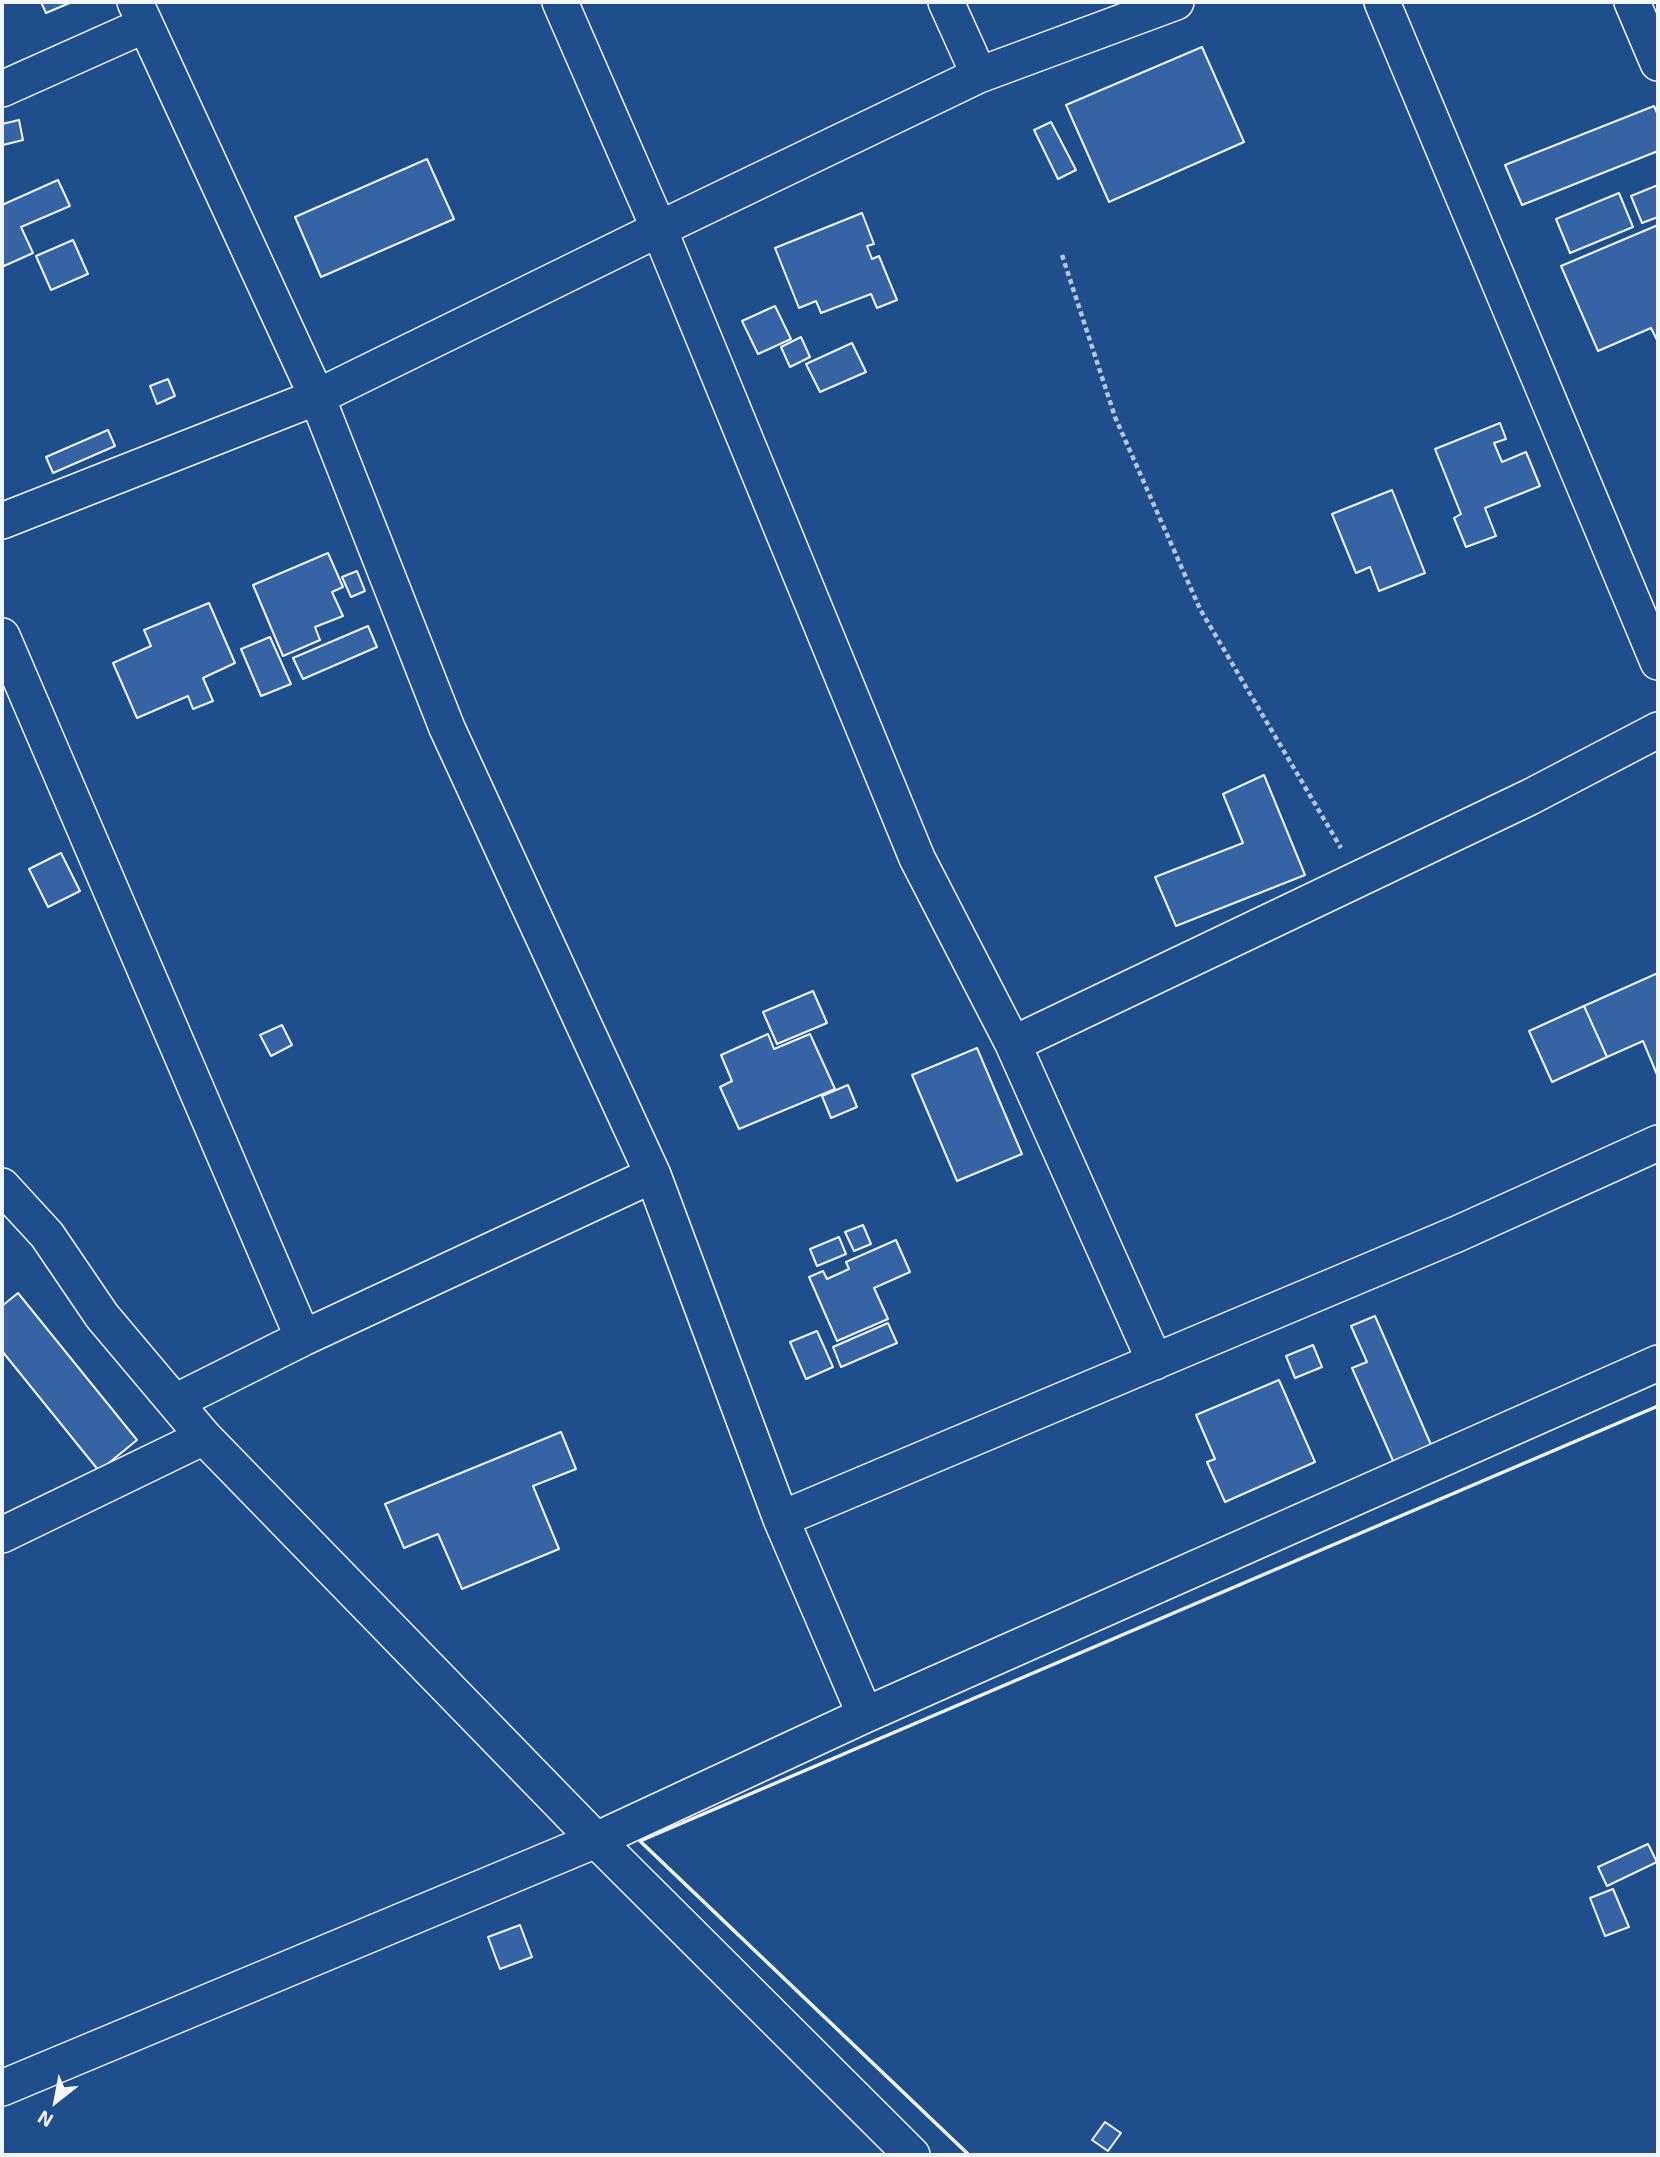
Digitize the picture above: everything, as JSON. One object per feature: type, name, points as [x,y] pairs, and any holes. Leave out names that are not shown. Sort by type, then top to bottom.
[{"type":"street","points":[[560,2],[659,229],[917,859],[1013,1044],[1155,1362]]},
{"type":"street","points":[[946,2],[979,75]]},
{"type":"street","points":[[2,521],[317,397],[979,75],[1175,2]]},
{"type":"street","points":[[1382,2],[1658,662]]},
{"type":"street","points":[[1632,2],[1658,63]]},
{"type":"street","points":[[2,89],[140,13],[317,397],[447,728],[653,1175],[781,1519],[865,1715]]},
{"type":"street","points":[[2,636],[303,1338]]},
{"type":"street","points":[[1013,1044],[1530,797],[1658,730]]},
{"type":"street","points":[[781,1519],[1457,1234],[1658,1143]]},
{"type":"street","points":[[175,1402],[303,1338],[653,1175]]},
{"type":"street","points":[[2,1186],[47,1235],[102,1316],[204,1437],[906,2154]]},
{"type":"street","points":[[2,2088],[596,1840],[865,1715],[1658,1363]]},
{"type":"street","points":[[2,1535],[204,1437]]},
{"type":"path","points":[[1062,255],[1115,416],[1200,609],[1359,878]]},
{"type":"building","points":[[41,2],[72,2],[46,13]]},
{"type":"building","points":[[1202,47],[1244,142],[1109,202],[1066,105]]},
{"type":"building","points":[[1654,106],[1658,115],[1658,151],[1522,205],[1505,165]]},
{"type":"building","points":[[19,120],[23,140],[3,145],[2,124]]},
{"type":"building","points":[[1051,122],[1076,170],[1058,179],[1034,130]]},
{"type":"building","points":[[427,159],[454,219],[321,277],[295,217]]},
{"type":"building","points":[[58,180],[70,206],[21,227],[33,253],[4,266],[2,205]]},
{"type":"building","points":[[1658,185],[1658,217],[1642,223],[1631,196]]},
{"type":"building","points":[[1619,193],[1633,227],[1570,253],[1556,219]]},
{"type":"building","points":[[862,213],[874,244],[867,246],[872,259],[879,256],[897,300],[877,308],[871,294],[821,313],[816,301],[799,308],[775,248]]},
{"type":"building","points":[[1658,225],[1658,342],[1651,328],[1598,351],[1561,266]]},
{"type":"building","points":[[73,240],[88,274],[51,290],[36,256]]},
{"type":"building","points":[[775,306],[791,339],[758,354],[742,321]]},
{"type":"building","points":[[801,337],[810,357],[790,367],[781,347]]},
{"type":"building","points":[[852,343],[866,372],[820,392],[806,364]]},
{"type":"building","points":[[168,379],[175,396],[157,404],[150,386]]},
{"type":"building","points":[[1500,423],[1506,439],[1494,443],[1502,462],[1526,452],[1540,486],[1485,508],[1496,536],[1466,547],[1454,518],[1461,514],[1435,449]]},
{"type":"building","points":[[108,430],[115,446],[53,473],[46,457]]},
{"type":"building","points":[[1392,490],[1425,573],[1379,591],[1370,567],[1356,573],[1332,514]]},
{"type":"building","points":[[328,553],[343,587],[332,592],[343,616],[315,627],[320,640],[283,656],[253,585]]},
{"type":"building","points":[[357,571],[365,591],[351,597],[342,577]]},
{"type":"building","points":[[209,603],[235,663],[203,678],[213,701],[193,709],[188,696],[137,718],[113,663],[151,646],[144,630]]},
{"type":"building","points":[[368,626],[377,647],[303,679],[293,658]]},
{"type":"building","points":[[270,637],[291,684],[261,696],[241,649]]},
{"type":"building","points":[[1264,775],[1305,875],[1176,926],[1155,877],[1243,843],[1223,794]]},
{"type":"building","points":[[61,853],[80,891],[48,907],[29,869]]},
{"type":"building","points":[[1658,973],[1658,1077],[1643,1041],[1607,1057],[1584,1006]]},
{"type":"building","points":[[813,991],[827,1023],[777,1044],[763,1012]]},
{"type":"building","points":[[1584,1006],[1607,1057],[1552,1082],[1529,1031]]},
{"type":"building","points":[[282,1025],[292,1045],[271,1056],[260,1035]]},
{"type":"building","points":[[768,1034],[774,1049],[810,1034],[835,1089],[739,1129],[720,1087],[732,1081],[721,1055]]},
{"type":"building","points":[[977,1048],[1022,1154],[957,1181],[912,1075]]},
{"type":"building","points":[[848,1085],[857,1107],[831,1118],[822,1096]]},
{"type":"building","points":[[863,1225],[871,1244],[854,1251],[845,1232]]},
{"type":"building","points":[[839,1237],[846,1254],[817,1266],[810,1249]]},
{"type":"building","points":[[896,1240],[910,1272],[874,1288],[888,1319],[837,1341],[809,1277],[823,1271],[827,1279],[849,1269],[846,1262]]},
{"type":"building","points":[[18,1293],[137,1440],[99,1471],[2,1351],[2,1306]]},
{"type":"building","points":[[1375,1316],[1432,1447],[1394,1463],[1352,1368],[1367,1362],[1351,1326]]},
{"type":"building","points":[[888,1323],[897,1343],[841,1367],[833,1347]]},
{"type":"building","points":[[817,1331],[833,1367],[806,1379],[790,1342]]},
{"type":"building","points":[[1313,1345],[1322,1367],[1295,1378],[1286,1356]]},
{"type":"building","points":[[1279,1380],[1315,1462],[1225,1502],[1207,1462],[1215,1459],[1196,1415]]},
{"type":"building","points":[[561,1432],[576,1469],[533,1486],[559,1549],[462,1589],[438,1534],[404,1548],[385,1504]]},
{"type":"building","points":[[1648,1844],[1657,1862],[1607,1886],[1598,1867]]},
{"type":"building","points":[[1613,1889],[1629,1927],[1605,1936],[1590,1898]]},
{"type":"building","points":[[520,1925],[532,1957],[500,1969],[488,1937]]},
{"type":"building","points":[[1105,2122],[1121,2133],[1108,2151],[1092,2140]]},
{"type":"wall","points":[[969,2155],[640,1841],[1658,1406]]}]
